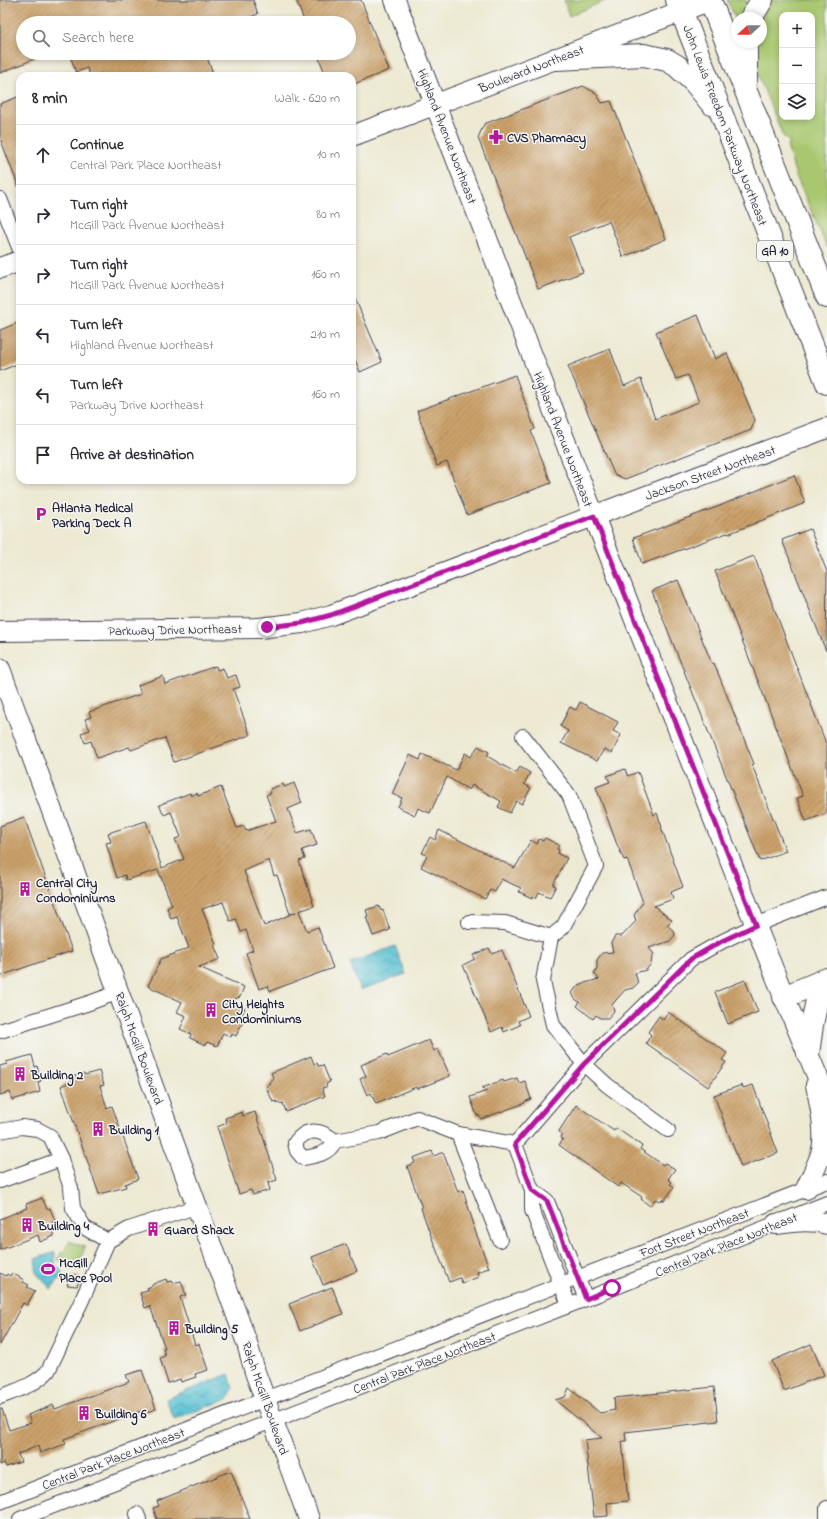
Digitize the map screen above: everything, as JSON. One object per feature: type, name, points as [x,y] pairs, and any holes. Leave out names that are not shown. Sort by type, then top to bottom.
[{"type":"highway","name":"GA 10","points":[[710,0],[827,297]]},
{"type":"highway","points":[[755,12],[762,0]]},
{"type":"highway","name":"John Lewis Freedom Parkway Northeast","points":[[679,6],[827,383]]},
{"type":"highway","points":[[746,48],[747,94]]},
{"type":"highway","points":[[556,59],[644,55],[667,60],[677,66],[695,83],[724,119]]},
{"type":"highway","points":[[784,998],[827,978]]},
{"type":"highway","points":[[810,1058],[812,1025],[817,1000],[827,988]]},
{"type":"main road","name":"Highland Avenue Northeast","points":[[395,0],[594,516],[784,998],[827,1098]]},
{"type":"main road","name":"Boulevard Northeast","points":[[356,134],[556,59],[679,6],[710,0]]},
{"type":"main road","points":[[0,268],[16,262]]},
{"type":"main road","name":"Jackson Street Northeast","points":[[594,516],[827,428]]},
{"type":"main road","name":"Parkway Drive Northeast","points":[[0,631],[259,628],[302,623],[331,615],[594,516]]},
{"type":"main road","name":"Ralph McGill Boulevard","points":[[0,668],[198,1206],[247,1343],[255,1372],[309,1519]]},
{"type":"main road","points":[[806,1189],[821,1153],[822,1142],[822,1122],[819,1100],[810,1058]]},
{"type":"main road","points":[[776,1224],[806,1221],[827,1224]]},
{"type":"street","points":[[0,199],[16,240]]},
{"type":"street","points":[[523,736],[569,795],[596,866],[563,927],[551,937],[543,981],[553,1025],[584,1064],[607,1085],[668,1130]]},
{"type":"street","points":[[515,1144],[584,1064],[691,959],[722,941],[756,925],[827,897]]},
{"type":"street","points":[[469,922],[505,923],[551,937]]},
{"type":"street","points":[[0,1031],[119,992]]},
{"type":"street","points":[[335,1141],[379,1133],[417,1118],[458,1134],[515,1144]]},
{"type":"street","points":[[0,1131],[22,1127],[37,1129],[50,1136],[61,1159],[71,1188],[73,1208],[85,1228],[108,1241]]},
{"type":"street","points":[[458,1134],[500,1240]]},
{"type":"street","points":[[515,1144],[532,1190],[532,1210],[569,1305]]},
{"type":"street","points":[[0,1181],[61,1159]]},
{"type":"street","name":"Fort Street Northeast","points":[[561,1283],[827,1181]]},
{"type":"street","points":[[532,1190],[547,1201],[586,1299]]},
{"type":"street","name":"Central Park Place Northeast","points":[[20,1519],[586,1299],[827,1203]]},
{"type":"street","points":[[0,1397],[40,1380],[48,1371],[108,1241],[129,1229],[198,1206]]},
{"type":"street","name":"Central Park Place Northeast","points":[[0,1502],[561,1283]]},
{"type":"street","points":[[827,1508],[827,1519]]},
{"type":"green space","points":[[564,0],[607,0],[569,16]]},
{"type":"green space","points":[[727,0],[746,0],[749,6],[760,5],[773,0],[827,0],[827,247],[796,176],[787,146],[790,143],[783,136],[756,70],[758,69],[749,48],[767,48],[767,12],[732,12]]},
{"type":"green space","points":[[69,1241],[85,1247],[77,1268],[58,1260],[61,1252],[64,1253]]},
{"type":"water","points":[[395,946],[406,974],[360,990],[350,963]]},
{"type":"water","name":"McGill Place Pool","points":[[55,1252],[55,1265],[64,1273],[51,1289],[37,1274],[35,1259]]},
{"type":"water","points":[[229,1374],[233,1388],[228,1399],[174,1419],[166,1399]]},
{"type":"building","points":[[0,0],[253,0],[258,14],[253,16],[16,16],[16,60],[32,60],[0,73]]},
{"type":"building","points":[[296,0],[361,0],[389,70],[356,83],[356,72],[324,72],[320,60],[356,60],[356,16],[302,16]]},
{"type":"building","points":[[72,60],[208,60],[212,72],[88,72],[87,68],[76,72]]},
{"type":"building","points":[[583,86],[596,93],[602,103],[611,101],[666,239],[623,257],[609,221],[569,237],[583,272],[538,289],[478,138],[484,124]]},
{"type":"building","points":[[16,98],[16,180],[0,138],[0,104]]},
{"type":"building","points":[[356,300],[382,362],[360,372],[356,362]]},
{"type":"building","points":[[698,315],[715,359],[727,353],[755,420],[751,430],[625,479],[614,474],[568,366],[610,349],[624,386],[641,379],[655,419],[699,402],[688,375],[676,379],[656,332]]},
{"type":"building","points":[[16,324],[16,365],[0,371],[0,330]]},
{"type":"building","points":[[515,375],[535,429],[531,431],[551,483],[467,515],[447,462],[437,466],[417,411]]},
{"type":"building","points":[[794,475],[805,503],[728,534],[727,533],[642,564],[633,538],[717,507]]},
{"type":"building","points":[[810,529],[827,572],[826,651],[782,540]]},
{"type":"building","points":[[754,556],[827,746],[827,813],[806,821],[797,798],[803,796],[715,571]]},
{"type":"building","points":[[678,580],[712,664],[714,663],[754,764],[752,765],[786,851],[760,861],[652,591]]},
{"type":"building","points":[[216,666],[217,670],[223,668],[227,678],[236,675],[240,687],[233,689],[250,735],[174,762],[165,738],[131,750],[129,747],[97,758],[91,741],[85,743],[81,733],[90,730],[85,719],[91,717],[89,712],[141,694],[138,685],[163,676],[165,684]]},
{"type":"building","points":[[580,702],[618,722],[613,731],[621,735],[612,753],[604,749],[597,761],[561,743],[568,731],[560,726],[570,707],[576,710]]},
{"type":"building","points":[[478,746],[489,752],[487,756],[516,773],[520,767],[530,773],[524,784],[531,788],[522,804],[516,801],[510,813],[498,807],[501,801],[472,785],[469,790],[447,777],[430,813],[418,808],[415,815],[398,807],[402,798],[392,794],[410,755],[420,760],[422,754],[456,770],[465,753],[471,757]]},
{"type":"building","points":[[625,769],[628,776],[638,772],[654,815],[657,813],[683,887],[671,892],[673,899],[654,906],[672,920],[667,925],[674,931],[675,935],[670,941],[649,948],[654,954],[651,964],[646,970],[635,973],[638,983],[633,988],[625,990],[616,1000],[612,1005],[614,1011],[608,1018],[600,1018],[596,1015],[593,1019],[577,1006],[580,1002],[575,999],[572,993],[578,985],[599,979],[594,973],[597,968],[597,960],[602,953],[613,952],[611,943],[615,936],[622,936],[636,921],[634,915],[643,902],[627,859],[624,860],[616,842],[596,787],[610,782],[607,776]]},
{"type":"building","points":[[294,783],[302,803],[288,809],[297,833],[311,829],[317,845],[302,850],[305,859],[299,861],[314,906],[299,911],[307,931],[318,927],[333,968],[270,991],[268,986],[259,989],[246,953],[253,950],[246,930],[241,932],[236,919],[230,921],[223,902],[202,909],[216,944],[214,945],[220,959],[199,967],[244,987],[240,997],[229,1001],[245,1008],[240,1019],[243,1021],[236,1036],[232,1034],[231,1037],[223,1033],[217,1046],[207,1042],[205,1045],[190,1038],[191,1034],[180,1029],[186,1016],[177,1012],[182,1002],[148,986],[161,959],[189,948],[177,917],[171,919],[167,908],[172,905],[158,870],[126,880],[125,875],[117,878],[106,843],[111,842],[108,833],[146,821],[162,868],[184,859],[175,839],[181,837],[171,812],[164,815],[159,805],[190,793],[191,796],[197,793],[198,796],[221,787],[237,828],[244,826],[246,831],[276,821],[266,795],[271,793],[270,789],[283,784],[284,787]],"holes":[[[269,860],[274,876],[277,875],[290,914],[296,912],[264,926],[244,871]]]},
{"type":"building","name":"Central City Condominiums","points":[[24,817],[72,951],[0,976],[0,826]]},
{"type":"building","points":[[439,830],[515,868],[531,840],[537,844],[539,839],[543,841],[545,838],[559,845],[557,849],[559,850],[558,854],[567,858],[553,885],[556,886],[550,897],[539,892],[536,898],[533,896],[532,898],[519,892],[521,888],[501,879],[495,892],[490,890],[485,899],[421,867],[427,855],[422,853],[430,837],[435,840]]},
{"type":"building","points":[[379,906],[381,911],[383,910],[390,930],[373,936],[366,917],[368,916],[366,910]]},
{"type":"building","points":[[489,948],[492,954],[502,950],[529,1016],[518,1021],[520,1025],[504,1032],[502,1027],[491,1032],[463,965],[475,959],[473,955]]},
{"type":"building","points":[[745,980],[758,1012],[728,1024],[715,992]]},
{"type":"building","points":[[668,1012],[727,1053],[722,1060],[726,1062],[708,1087],[646,1043],[651,1035],[648,1032],[659,1016],[663,1019]]},
{"type":"building","points":[[429,1040],[434,1051],[438,1049],[450,1076],[417,1089],[416,1087],[376,1104],[371,1093],[367,1095],[360,1079],[366,1076],[361,1065],[387,1054],[388,1057]]},
{"type":"building","name":"Building 2","points":[[32,1055],[41,1081],[38,1082],[40,1092],[12,1100],[10,1092],[0,1095],[0,1066],[7,1064],[6,1062]]},
{"type":"building","points":[[311,1056],[314,1064],[317,1063],[318,1066],[323,1065],[330,1082],[327,1083],[326,1087],[322,1088],[325,1096],[286,1112],[283,1103],[280,1104],[276,1101],[273,1102],[266,1087],[271,1083],[270,1081],[274,1079],[271,1073]]},
{"type":"building","name":"Building 1","points":[[99,1071],[104,1085],[100,1086],[107,1108],[112,1106],[138,1179],[125,1184],[126,1187],[99,1194],[61,1086],[73,1080],[72,1077],[84,1073],[85,1075]]},
{"type":"building","points":[[517,1078],[519,1083],[525,1081],[531,1099],[524,1102],[525,1103],[481,1119],[479,1115],[477,1116],[470,1097],[487,1091],[482,1088],[503,1080],[504,1082]]},
{"type":"building","points":[[742,1085],[743,1088],[753,1085],[778,1153],[741,1167],[714,1095]]},
{"type":"building","points":[[576,1105],[614,1131],[616,1128],[642,1146],[640,1149],[663,1165],[665,1163],[675,1169],[668,1179],[672,1182],[670,1184],[674,1187],[664,1201],[662,1199],[661,1201],[655,1199],[650,1206],[641,1199],[642,1197],[621,1183],[618,1187],[559,1145],[563,1139],[561,1138],[562,1135],[559,1131]]},
{"type":"building","points":[[242,1112],[243,1116],[255,1112],[277,1180],[268,1183],[270,1190],[253,1195],[251,1190],[239,1194],[217,1127],[227,1123],[225,1118]]},
{"type":"building","points":[[432,1151],[434,1156],[443,1152],[458,1192],[463,1190],[473,1225],[489,1268],[477,1272],[479,1277],[462,1283],[460,1278],[449,1282],[428,1228],[407,1166],[415,1163],[413,1158]]},
{"type":"building","name":"Building 4","points":[[42,1198],[47,1209],[50,1208],[55,1221],[52,1222],[54,1228],[51,1229],[54,1236],[40,1242],[38,1235],[0,1250],[0,1219],[27,1208],[26,1204]]},
{"type":"building","points":[[346,1244],[357,1271],[323,1285],[312,1257]]},
{"type":"building","points":[[0,1273],[10,1276],[12,1273],[24,1280],[23,1282],[29,1285],[27,1287],[35,1291],[27,1305],[23,1303],[0,1345]]},
{"type":"building","points":[[78,1275],[79,1281],[77,1286],[67,1285],[69,1278]]},
{"type":"building","name":"Building 5","points":[[166,1279],[167,1282],[172,1281],[173,1283],[181,1281],[186,1295],[180,1297],[195,1345],[199,1344],[208,1370],[195,1374],[196,1377],[181,1382],[180,1379],[168,1383],[160,1358],[165,1356],[163,1348],[165,1348],[150,1306],[145,1308],[140,1293],[148,1291],[147,1288],[153,1284]]},
{"type":"building","points":[[332,1287],[343,1314],[300,1331],[289,1304]]},
{"type":"building","points":[[811,1344],[824,1375],[784,1391],[772,1361]]},
{"type":"building","name":"Building 6","points":[[142,1370],[156,1409],[142,1414],[141,1411],[64,1439],[66,1444],[40,1453],[38,1446],[18,1454],[21,1462],[6,1467],[4,1463],[0,1465],[0,1409],[2,1409],[9,1430],[31,1423],[28,1415],[53,1405],[55,1409],[129,1382],[126,1375]]},
{"type":"building","points":[[714,1387],[718,1421],[625,1432],[626,1441],[622,1441],[628,1501],[607,1503],[608,1516],[594,1517],[585,1440],[602,1438],[555,1400],[565,1397],[569,1388],[600,1413],[615,1410],[614,1398]]},
{"type":"building","points":[[231,1471],[250,1519],[157,1519],[153,1508],[159,1506],[157,1501]]},
{"type":"place","name":"CVS Pharmacy","points":[[496,137]]},
{"type":"place","name":"Atlanta Medical Parking Deck A","points":[[41,514]]},
{"type":"place","name":"Central City Condominiums","points":[[25,889]]},
{"type":"place","name":"City Heights Condominiums","points":[[211,1010]]},
{"type":"place","name":"Building 2","points":[[20,1074]]},
{"type":"place","name":"Building 1","points":[[98,1129]]},
{"type":"place","name":"Building 4","points":[[27,1225]]},
{"type":"place","name":"Guard Shack","points":[[153,1229]]},
{"type":"place","name":"McGill Place Pool","points":[[48,1269]]},
{"type":"place","name":"Building 5","points":[[174,1328]]},
{"type":"place","name":"Building 6","points":[[84,1413]]},
{"type":"route","points":[[267,627],[302,623],[331,615],[594,516],[756,925],[722,941],[691,959],[584,1064],[515,1144],[532,1190],[547,1201],[586,1299],[612,1288]]}]
